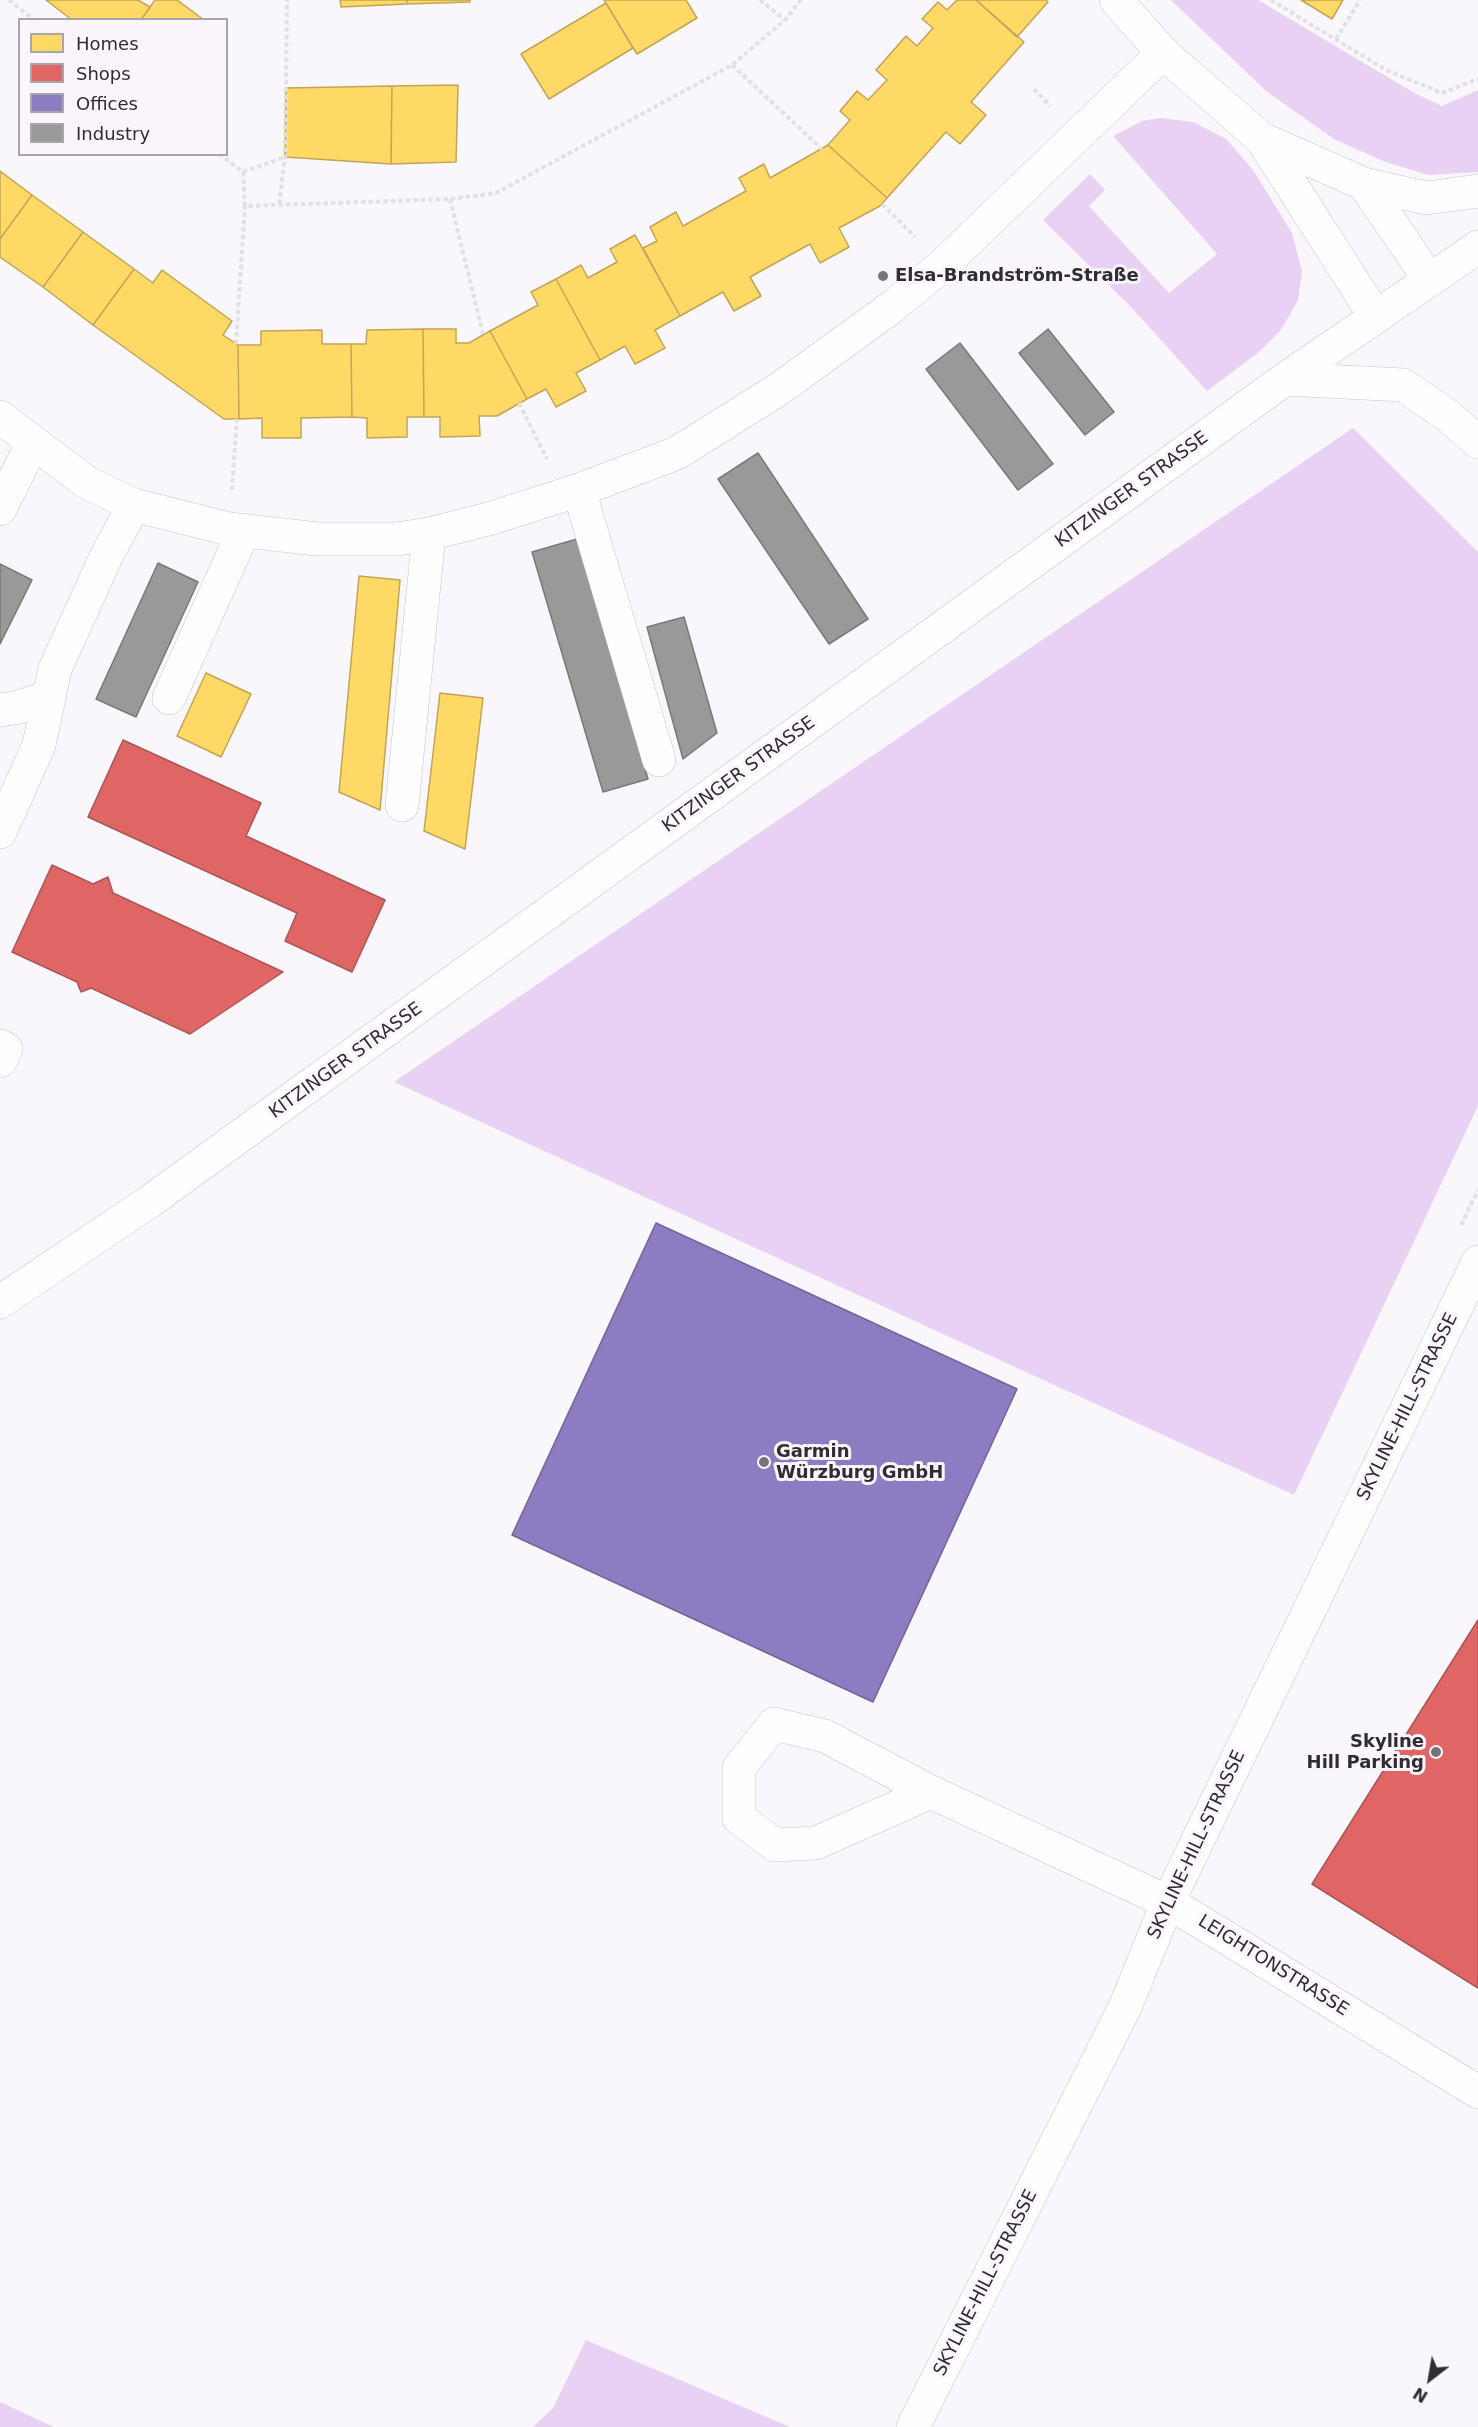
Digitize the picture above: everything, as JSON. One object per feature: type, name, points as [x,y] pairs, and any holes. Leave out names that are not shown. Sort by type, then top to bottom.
[{"type":"street","points":[[1116,0],[1162,53],[1262,139],[1375,316]]},
{"type":"street","points":[[0,417],[86,482],[134,505],[237,529],[317,539],[397,539],[429,534],[572,493],[677,453],[779,389],[892,307],[943,265],[1073,142],[1162,53]]},
{"type":"street","points":[[1262,139],[1364,184],[1426,198],[1478,191]]},
{"type":"street","points":[[1364,184],[1430,279]]},
{"type":"street","name":"KITZINGER STRASSE","points":[[0,1302],[159,1196],[1285,379],[1478,248]]},
{"type":"street","points":[[1285,379],[1402,385],[1447,414],[1478,442]]},
{"type":"street","points":[[0,509],[33,442]]},
{"type":"street","points":[[572,493],[659,760]]},
{"type":"street","points":[[0,832],[39,745],[45,723],[47,698],[55,669],[106,557],[134,505]]},
{"type":"street","points":[[169,698],[237,529]]},
{"type":"street","points":[[402,805],[429,534]]},
{"type":"street","points":[[0,710],[47,698]]},
{"type":"street","points":[[0,1046],[6,1049],[0,1061]]},
{"type":"street","name":"SKYLINE-HILL-STRASSE","points":[[913,2427],[1125,2007],[1168,1902],[1478,1262]]},
{"type":"street","name":"LEIGHTONSTRASSE","points":[[931,1792],[816,1843],[775,1845],[739,1818],[739,1768],[774,1724],[825,1736],[931,1792],[1168,1902],[1478,2092]]},
{"type":"path","points":[[9,0],[32,18]]},
{"type":"path","points":[[279,204],[285,158],[287,0]]},
{"type":"path","points":[[760,0],[785,20]]},
{"type":"path","points":[[245,206],[450,199],[495,193],[732,65],[785,20],[801,0]]},
{"type":"path","points":[[1271,0],[1386,70],[1442,93],[1478,80]]},
{"type":"path","points":[[1336,39],[1360,0]]},
{"type":"path","points":[[732,65],[822,149]]},
{"type":"path","points":[[222,156],[243,172],[245,206],[236,344]]},
{"type":"path","points":[[243,172],[285,158]]},
{"type":"path","points":[[450,199],[483,334]]},
{"type":"path","points":[[882,204],[943,265]]},
{"type":"path","points":[[519,403],[572,493]]},
{"type":"path","points":[[237,419],[237,529]]},
{"type":"shaded area","points":[[1171,0],[1258,0],[1416,94],[1442,106],[1478,90],[1478,172],[1428,175],[1383,161],[1334,139],[1266,91]]},
{"type":"shaded area","points":[[1161,118],[1193,122],[1226,139],[1253,170],[1292,233],[1302,271],[1298,300],[1281,330],[1259,352],[1207,391],[1131,307],[1043,220],[1090,174],[1105,190],[1089,206],[1169,293],[1217,254],[1113,136],[1142,121]]},
{"type":"shaded area","points":[[1353,428],[1478,552],[1478,1106],[1294,1495],[394,1082]]},
{"type":"shaded area","points":[[586,2340],[790,2427],[533,2427],[553,2408]]},
{"type":"shaded area","points":[[0,2402],[54,2427],[0,2427]]},
{"type":"building: Homes","points":[[46,0],[138,0],[150,7],[142,18],[69,18]]},
{"type":"building: Homes","points":[[155,0],[177,0],[201,18],[142,18]]},
{"type":"building: Homes","points":[[340,0],[407,0],[407,4],[341,7]]},
{"type":"building: Homes","points":[[407,0],[470,0],[470,2],[407,4]]},
{"type":"building: Homes","points":[[604,0],[686,0],[697,18],[637,54]]},
{"type":"building: Homes","points":[[957,0],[976,0],[1024,42],[971,102],[986,115],[960,144],[946,132],[887,198],[828,145],[850,120],[840,111],[857,91],[868,100],[887,80],[876,70],[906,36],[917,46],[933,28],[922,19],[938,2],[947,10]]},
{"type":"building: Homes","points":[[976,0],[1046,0],[1048,2],[1017,37]]},
{"type":"building: Homes","points":[[1301,0],[1343,0],[1332,19]]},
{"type":"building: Homes","points":[[606,3],[633,48],[549,99],[521,54]]},
{"type":"building: Homes","points":[[458,85],[456,162],[391,164],[392,86]]},
{"type":"building: Homes","points":[[392,86],[391,164],[285,157],[286,88]]},
{"type":"building: Homes","points":[[828,145],[887,198],[880,206],[839,228],[849,247],[820,263],[810,244],[750,277],[761,296],[734,311],[723,292],[680,316],[643,248],[657,241],[650,227],[676,212],[683,226],[746,191],[739,178],[764,164],[770,178]]},
{"type":"building: Homes","points":[[0,171],[32,195],[0,239]]},
{"type":"building: Homes","points":[[32,195],[83,232],[43,287],[0,257],[0,239]]},
{"type":"building: Homes","points":[[83,232],[134,269],[93,325],[43,287]]},
{"type":"building: Homes","points":[[635,235],[680,316],[655,330],[665,348],[635,364],[625,346],[600,360],[556,279],[581,265],[588,278],[617,262],[610,249]]},
{"type":"building: Homes","points":[[134,269],[153,283],[162,270],[232,321],[223,335],[238,345],[239,419],[224,419],[93,325]]},
{"type":"building: Homes","points":[[556,279],[600,360],[576,373],[586,391],[556,407],[546,389],[527,399],[490,331],[538,305],[531,292]]},
{"type":"building: Homes","points":[[423,329],[456,329],[456,343],[469,343],[490,331],[527,399],[497,416],[479,416],[480,436],[440,437],[440,417],[424,417]]},
{"type":"building: Homes","points":[[423,329],[424,417],[407,417],[407,437],[367,438],[367,418],[352,417],[351,344],[366,344],[367,330]]},
{"type":"building: Homes","points":[[322,330],[322,344],[351,344],[352,417],[301,418],[301,438],[262,438],[262,418],[239,419],[238,345],[261,345],[261,331]]},
{"type":"building: Homes","points":[[359,576],[400,580],[380,810],[339,792]]},
{"type":"building: Homes","points":[[206,673],[251,694],[221,757],[177,736]]},
{"type":"building: Homes","points":[[440,693],[483,698],[465,849],[424,831]]},
{"type":"building: Shops","points":[[123,740],[261,803],[246,836],[385,900],[352,972],[285,941],[297,913],[88,817]]},
{"type":"building: Shops","points":[[52,865],[93,884],[108,877],[113,893],[283,972],[190,1034],[91,988],[81,992],[77,982],[12,952]]},
{"type":"building: Shops","name":"Skyline Hill Parking","points":[[1478,1620],[1478,1988],[1312,1884]]},
{"type":"building: Offices","name":"Garmin Würzburg GmbH","points":[[656,1223],[1017,1389],[873,1702],[512,1535]]},
{"type":"building: Industry","points":[[1048,329],[1114,412],[1085,435],[1019,353]]},
{"type":"building: Industry","points":[[960,343],[1053,464],[1018,490],[926,369]]},
{"type":"building: Industry","points":[[758,453],[868,619],[829,644],[718,479]]},
{"type":"building: Industry","points":[[577,539],[648,779],[603,792],[532,552]]},
{"type":"building: Industry","points":[[158,563],[198,582],[136,717],[96,699]]},
{"type":"building: Industry","points":[[0,564],[32,580],[0,644]]},
{"type":"building: Industry","points":[[684,617],[717,733],[683,759],[647,627]]},
{"type":"place","name":"Elsa-Brandström-Straße","points":[[883,276]]},
{"type":"place","name":"Garmin Würzburg GmbH","points":[[764,1462]]},
{"type":"place","name":"Skyline Hill Parking","points":[[1436,1752]]}]
